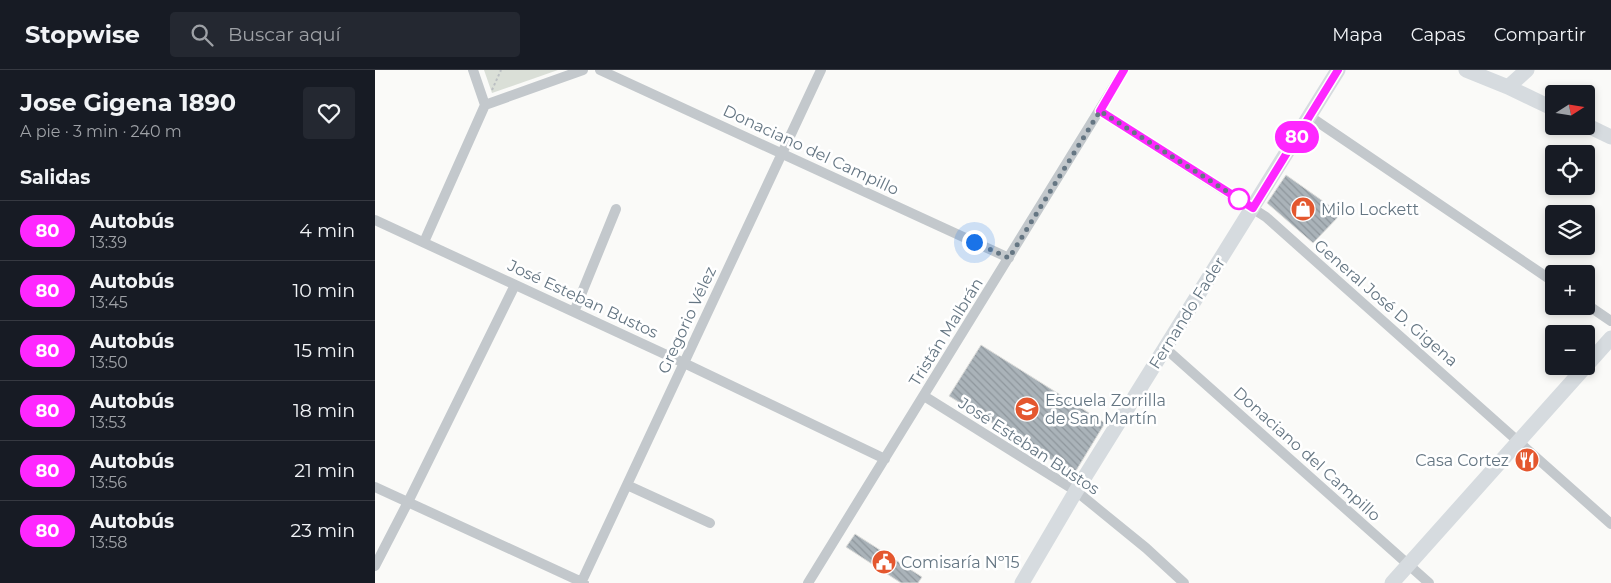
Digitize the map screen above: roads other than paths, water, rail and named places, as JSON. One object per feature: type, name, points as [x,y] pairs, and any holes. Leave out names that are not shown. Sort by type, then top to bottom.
[{"type":"main road","name":"Fernando Fader","points":[[1022,583],[1076,491],[1338,70]]},
{"type":"main road","points":[[1466,70],[1545,106]]},
{"type":"main road","points":[[1508,88],[1527,70]]},
{"type":"main road","points":[[1595,129],[1611,137]]},
{"type":"main road","points":[[1595,356],[1611,338]]},
{"type":"main road","points":[[1392,583],[1578,375]]},
{"type":"street","points":[[424,242],[485,104],[473,70]]},
{"type":"street","points":[[485,104],[583,70]]},
{"type":"street","name":"Donaciano del Campillo","points":[[600,70],[1009,258]]},
{"type":"street","name":"Gregorio Vélez","points":[[583,583],[781,152],[821,70]]},
{"type":"street","name":"Tristán Malbrán","points":[[808,583],[1124,70]]},
{"type":"street","name":"General José D. Gigena","points":[[1100,111],[1266,217],[1520,441],[1611,524]]},
{"type":"street","points":[[1309,116],[1545,276]]},
{"type":"street","points":[[574,312],[616,209]]},
{"type":"street","name":"José Esteban Bustos","points":[[375,220],[684,363],[885,459]]},
{"type":"street","points":[[375,566],[515,285]]},
{"type":"street","points":[[1595,310],[1611,321]]},
{"type":"street","name":"Donaciano del Campillo","points":[[1165,348],[1429,583]]},
{"type":"street","name":"José Esteban Bustos","points":[[924,396],[1076,491],[1146,548],[1184,583]]},
{"type":"street","points":[[627,485],[710,524]]},
{"type":"street","points":[[375,487],[583,583]]},
{"type":"place","name":"Milo Lockett","points":[[1303,209]]},
{"type":"place","name":"Escuela Zorrilla de San Martín","points":[[1027,409]]},
{"type":"place","name":"Casa Cortez","points":[[1527,460]]},
{"type":"place","name":"Comisaría Nº15","points":[[884,562]]}]
